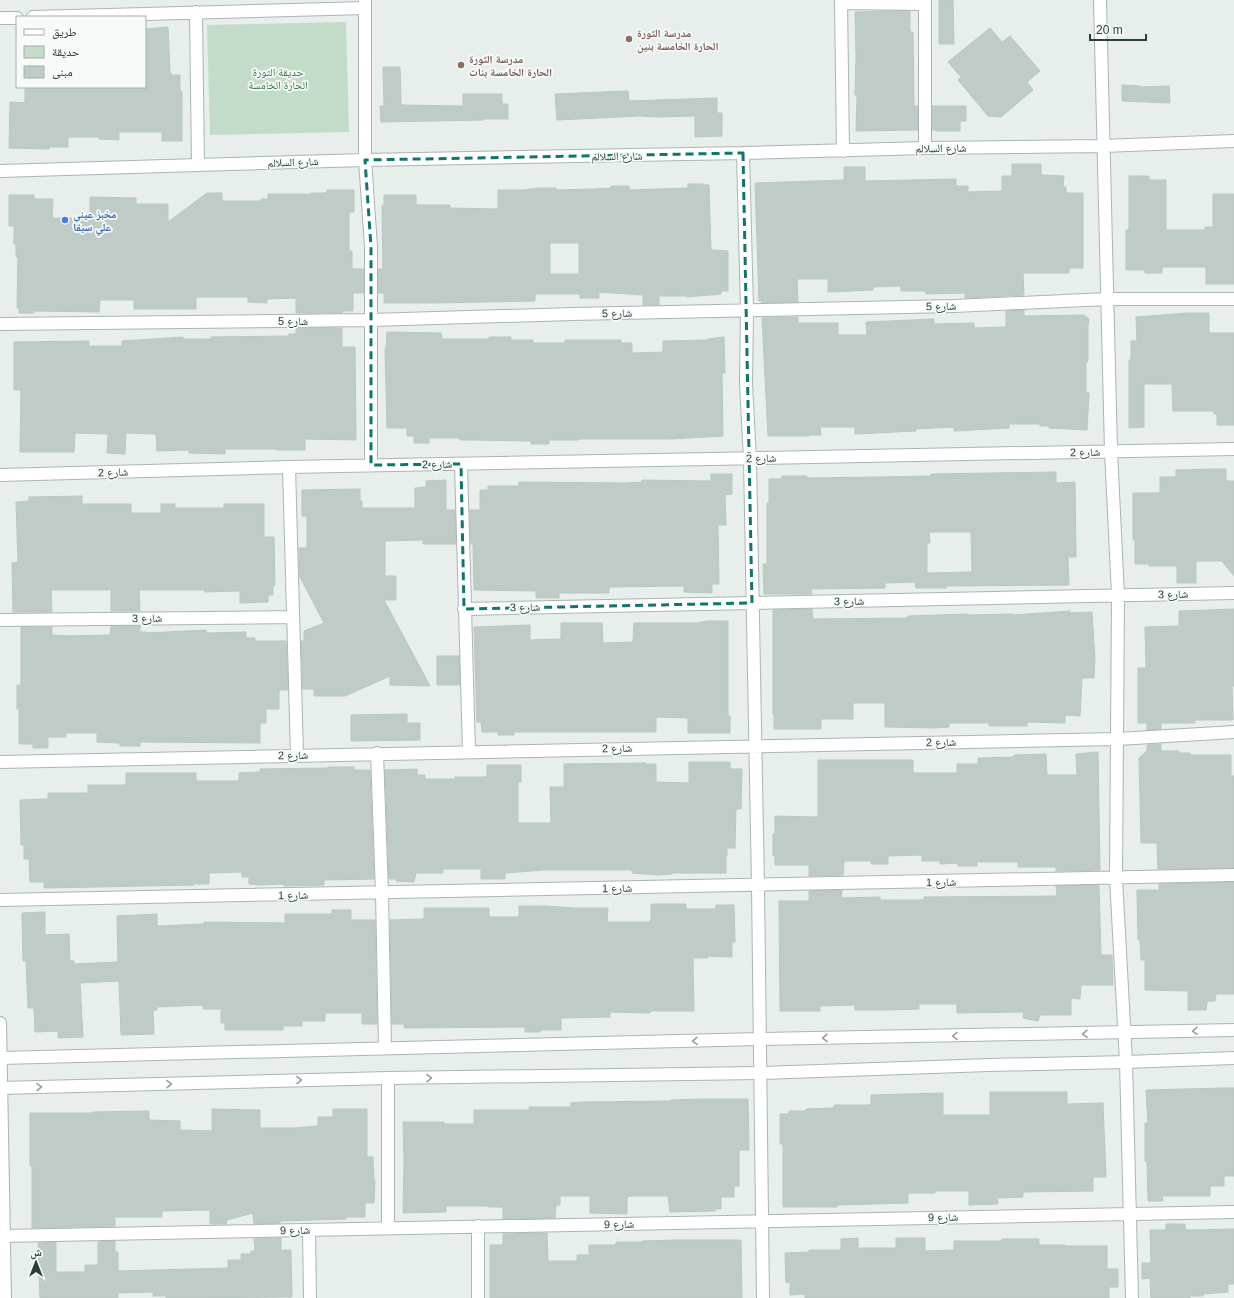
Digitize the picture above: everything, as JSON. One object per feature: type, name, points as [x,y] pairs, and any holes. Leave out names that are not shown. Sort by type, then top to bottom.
[{"type":"street","points":[[1100,0],[1111,451],[1118,595],[1116,878],[1126,1062],[1132,1298]]},
{"type":"street","points":[[843,151],[841,2],[925,2],[925,148]]},
{"type":"street","points":[[66,16],[196,12],[365,4],[365,160],[371,247],[372,465]]},
{"type":"street","points":[[196,12],[198,165]]},
{"type":"street","points":[[0,18],[16,18]]},
{"type":"street","name":"شارع السلالم","points":[[0,171],[365,160],[743,154],[925,148],[1103,146],[1234,141]]},
{"type":"street","points":[[743,154],[747,310],[746,384],[750,458],[758,886],[763,1298]]},
{"type":"street","name":"شارع 5","points":[[0,324],[371,320],[954,306],[1107,299],[1234,299]]},
{"type":"street","name":"شارع 2","points":[[0,475],[372,465],[1234,450]]},
{"type":"street","points":[[461,464],[469,752]]},
{"type":"street","points":[[289,467],[297,755]]},
{"type":"street","name":"شارع 3","points":[[464,609],[1234,593]]},
{"type":"street","name":"شارع 3","points":[[0,620],[293,617]]},
{"type":"street","name":"شارع 2","points":[[0,762],[377,753],[1118,739],[1234,732]]},
{"type":"street","points":[[377,753],[382,893],[385,1048]]},
{"type":"street","name":"شارع 1","points":[[0,900],[758,886],[1234,875]]},
{"type":"street","points":[[0,1023],[5,1298]]},
{"type":"street","points":[[1,1058],[760,1039],[1234,1030]]},
{"type":"street","points":[[1,1088],[388,1078],[760,1073],[1234,1058]]},
{"type":"street","points":[[388,1078],[388,1228]]},
{"type":"street","name":"شارع 9","points":[[3,1236],[1234,1212]]},
{"type":"street","points":[[478,1226],[478,1298]]},
{"type":"street","points":[[309,1230],[310,1298]]},
{"type":"highlighted area","points":[[743,153],[752,603],[464,609],[461,464],[371,465],[371,247],[365,160]]},
{"type":"green space","name":"حديقة الثورة الحارة الخامسة","points":[[346,22],[349,132],[210,135],[207,25]]},
{"type":"building","points":[[939,0],[953,0],[954,44],[939,44]]},
{"type":"building","points":[[910,11],[910,32],[913,32],[914,106],[918,106],[918,130],[856,131],[857,95],[855,95],[855,12]]},
{"type":"building","points":[[168,27],[170,73],[171,75],[180,75],[180,91],[182,91],[182,141],[162,141],[162,132],[119,132],[119,140],[99,139],[99,137],[68,137],[68,147],[49,147],[49,149],[9,148],[10,102],[25,103],[25,88],[146,88],[146,29]]},
{"type":"building","points":[[990,28],[1002,42],[1010,36],[1040,71],[1027,82],[1033,90],[1001,117],[988,116],[958,80],[961,77],[948,62]]},
{"type":"building","points":[[383,67],[400,67],[401,105],[463,106],[463,94],[502,94],[502,104],[508,104],[508,119],[381,122],[380,106],[384,106]]},
{"type":"building","points":[[1122,85],[1140,87],[1169,86],[1170,103],[1122,101]]},
{"type":"building","points":[[628,91],[629,101],[717,98],[717,113],[722,113],[722,136],[695,137],[695,116],[640,116],[557,120],[555,94]]},
{"type":"building","points":[[932,106],[966,106],[966,121],[960,121],[960,131],[932,130]]},
{"type":"building","points":[[1012,164],[1041,164],[1041,175],[1064,176],[1063,187],[1066,187],[1066,193],[1083,193],[1083,268],[1069,268],[1069,273],[1023,273],[1024,295],[965,298],[965,293],[926,294],[925,291],[901,291],[901,286],[873,287],[873,290],[828,292],[828,279],[797,279],[798,302],[762,303],[762,301],[759,301],[755,183],[844,180],[844,167],[865,167],[865,181],[956,179],[956,186],[968,186],[968,192],[1002,191],[1002,176],[1012,176]]},
{"type":"building","points":[[1129,176],[1149,176],[1149,180],[1166,180],[1166,230],[1205,230],[1205,227],[1213,227],[1213,194],[1234,194],[1234,284],[1206,284],[1206,267],[1162,267],[1162,273],[1145,273],[1145,270],[1126,270],[1126,230],[1129,230]]},
{"type":"building","points":[[688,184],[709,185],[711,250],[728,251],[728,291],[721,291],[721,294],[687,297],[659,296],[659,305],[643,305],[643,295],[599,292],[599,298],[580,298],[580,294],[535,294],[535,301],[436,303],[384,303],[384,293],[378,293],[378,269],[383,269],[382,206],[384,206],[384,195],[416,195],[416,205],[450,205],[450,208],[498,209],[498,190],[524,190],[538,188],[556,188],[556,190],[593,189],[611,188],[611,186],[629,186],[629,190],[688,188]],"holes":[[[550,243],[579,243],[579,274],[550,274]]]},
{"type":"building","points":[[327,190],[354,190],[354,212],[349,212],[349,251],[352,251],[352,269],[364,269],[364,293],[353,293],[353,311],[342,311],[342,313],[296,313],[296,298],[267,299],[267,303],[248,302],[248,297],[196,297],[196,309],[134,309],[134,300],[100,300],[99,312],[34,311],[34,313],[19,313],[19,308],[17,308],[18,257],[16,256],[16,244],[14,244],[14,226],[9,226],[9,195],[34,195],[34,199],[53,199],[52,218],[90,218],[90,197],[136,198],[136,204],[168,204],[168,222],[207,193],[222,193],[222,201],[261,201],[261,199],[268,199],[268,194],[327,193]]},
{"type":"building","points":[[1024,310],[1024,316],[1084,315],[1089,319],[1088,361],[1086,363],[1086,393],[1089,393],[1087,430],[1049,428],[1049,426],[1040,426],[1040,424],[1009,424],[1009,428],[954,431],[954,427],[916,429],[916,431],[855,434],[855,427],[820,427],[821,435],[768,436],[762,318],[798,317],[798,323],[838,323],[838,335],[867,335],[866,322],[934,319],[934,324],[974,323],[974,328],[1006,327],[1006,311]]},
{"type":"building","points":[[1209,313],[1209,333],[1234,333],[1234,425],[1217,425],[1217,414],[1214,414],[1214,411],[1173,411],[1172,384],[1144,384],[1144,427],[1129,428],[1129,360],[1131,360],[1131,341],[1137,341],[1136,317]]},
{"type":"building","points":[[296,328],[342,328],[342,347],[355,347],[356,440],[305,439],[305,450],[225,449],[225,454],[189,453],[189,450],[157,451],[156,434],[126,433],[125,454],[107,453],[108,434],[75,433],[74,452],[20,452],[21,390],[14,390],[14,342],[89,341],[89,346],[122,346],[122,341],[183,337],[183,339],[211,339],[211,337],[289,336],[289,334],[296,334]]},
{"type":"building","points":[[387,332],[441,333],[442,339],[489,339],[489,337],[511,337],[511,340],[533,340],[533,343],[565,343],[565,340],[621,340],[621,343],[632,343],[632,353],[663,352],[663,341],[708,340],[724,337],[725,373],[722,373],[723,436],[671,439],[549,440],[549,444],[531,444],[531,441],[429,438],[429,443],[414,443],[414,436],[407,436],[407,428],[387,428],[385,349]]},
{"type":"building","points":[[1226,469],[1226,481],[1234,481],[1234,576],[1222,561],[1196,561],[1196,583],[1177,583],[1177,566],[1149,566],[1149,564],[1135,564],[1135,540],[1133,540],[1133,493],[1160,493],[1160,477],[1176,477],[1176,470]]},
{"type":"building","points":[[1056,472],[1056,483],[1075,482],[1076,557],[1068,557],[1069,585],[946,586],[946,588],[916,588],[915,582],[885,583],[885,588],[811,589],[812,594],[764,594],[763,564],[767,564],[767,503],[769,503],[769,479],[782,479],[782,476],[807,476],[807,478],[931,476],[931,474]],"holes":[[[929,532],[971,532],[972,572],[927,573],[927,543],[930,543]]]},
{"type":"building","points":[[711,474],[732,474],[732,494],[725,495],[726,525],[718,525],[719,584],[712,584],[712,593],[684,592],[684,586],[609,587],[609,593],[559,593],[559,598],[536,598],[536,591],[474,590],[473,544],[471,544],[470,510],[480,510],[480,490],[488,490],[488,486],[519,486],[519,482],[626,483],[642,482],[642,480],[711,481]]},
{"type":"building","points":[[446,480],[446,510],[455,510],[456,544],[423,544],[423,540],[385,541],[385,576],[396,576],[396,600],[384,600],[430,686],[390,685],[390,676],[345,696],[314,696],[314,689],[303,689],[301,641],[304,641],[304,631],[324,623],[300,577],[299,548],[307,548],[307,516],[302,516],[302,490],[360,489],[360,501],[362,501],[362,508],[415,508],[415,488],[426,487],[426,481]]},
{"type":"building","points":[[82,496],[82,504],[131,504],[131,513],[161,513],[161,504],[175,504],[175,508],[224,508],[224,504],[264,504],[264,537],[274,537],[275,585],[273,585],[273,595],[268,595],[268,602],[240,603],[240,591],[205,592],[205,590],[139,590],[140,611],[111,611],[111,590],[51,590],[52,612],[13,612],[12,563],[18,562],[16,502],[29,501],[29,497]]},
{"type":"building","points":[[812,609],[813,619],[908,618],[908,616],[967,614],[1013,615],[1070,611],[1070,613],[1092,612],[1095,659],[1094,678],[1082,678],[1080,716],[1065,715],[1065,723],[1027,722],[1027,726],[989,726],[989,723],[949,723],[949,727],[934,728],[885,727],[885,703],[853,703],[853,719],[821,719],[821,729],[774,729],[773,610]]},
{"type":"building","points":[[1234,609],[1234,686],[1232,686],[1233,720],[1195,720],[1195,723],[1161,723],[1161,729],[1147,730],[1147,723],[1138,723],[1138,668],[1146,668],[1145,627],[1179,626],[1179,611]]},
{"type":"building","points":[[707,621],[728,621],[728,716],[730,716],[730,733],[688,733],[688,718],[656,717],[656,732],[514,732],[514,735],[498,735],[498,732],[482,732],[481,722],[477,722],[474,627],[530,625],[530,640],[561,639],[561,623],[602,623],[603,643],[633,642],[634,623],[697,623]]},
{"type":"building","points":[[111,626],[140,626],[140,632],[146,633],[206,630],[206,633],[246,632],[246,638],[255,638],[255,641],[286,641],[288,690],[279,690],[279,709],[266,709],[266,723],[260,723],[260,743],[140,742],[140,746],[120,746],[120,743],[97,742],[97,733],[66,733],[66,737],[48,737],[48,748],[33,748],[33,744],[19,744],[17,685],[21,685],[21,627],[52,627],[52,635],[66,636],[110,635]]},
{"type":"building","points":[[437,656],[459,656],[460,685],[437,685]]},
{"type":"building","points":[[407,714],[407,723],[420,723],[420,740],[351,741],[351,715]]},
{"type":"building","points":[[1161,744],[1161,751],[1179,751],[1179,753],[1190,753],[1190,755],[1231,755],[1231,776],[1234,776],[1234,868],[1158,869],[1157,843],[1141,843],[1139,758],[1147,751],[1147,745]]},
{"type":"building","points":[[1098,752],[1100,870],[1056,871],[1056,867],[1018,867],[1018,862],[977,862],[977,866],[958,866],[958,863],[940,864],[940,861],[922,861],[922,855],[888,856],[888,864],[871,864],[871,861],[844,861],[843,875],[809,876],[809,865],[775,865],[775,856],[773,856],[773,834],[775,834],[775,816],[818,817],[818,760],[913,760],[913,773],[957,773],[957,764],[978,764],[978,758],[1046,754],[1047,775],[1077,775],[1076,754]]},
{"type":"building","points":[[689,762],[730,762],[730,769],[742,769],[741,809],[736,809],[735,848],[727,848],[726,873],[672,873],[659,875],[632,873],[632,870],[545,870],[505,873],[505,879],[481,879],[481,869],[443,869],[443,873],[416,873],[414,882],[389,879],[385,770],[417,769],[417,775],[425,775],[425,779],[455,779],[455,777],[487,777],[487,765],[521,765],[521,782],[518,782],[518,823],[551,823],[550,787],[564,787],[564,764],[656,764],[656,782],[689,783]]},
{"type":"building","points":[[354,767],[354,770],[370,770],[374,879],[324,880],[324,885],[259,885],[249,884],[249,877],[242,877],[242,872],[209,873],[209,884],[194,885],[44,888],[44,882],[30,882],[29,859],[24,859],[24,845],[21,845],[20,800],[48,799],[48,793],[88,793],[88,785],[126,785],[126,773],[196,773],[196,781],[239,781],[239,773],[260,772],[260,769]]},
{"type":"building","points":[[1234,882],[1234,994],[1216,994],[1215,1001],[1207,1001],[1206,1010],[1188,1010],[1188,991],[1145,990],[1145,960],[1141,960],[1140,940],[1138,940],[1137,890],[1159,890],[1159,884]]},
{"type":"building","points":[[1099,885],[1101,955],[1112,955],[1113,985],[1081,985],[1080,999],[1071,998],[1071,1015],[1040,1015],[1038,1021],[1023,1018],[1024,1012],[957,1013],[957,1004],[919,1004],[919,1009],[855,1010],[855,1005],[820,1006],[820,1011],[780,1011],[779,901],[809,901],[809,891],[842,890],[841,898],[880,897],[880,900],[924,900],[924,897],[1057,896],[1056,886]]},
{"type":"building","points":[[651,904],[686,904],[686,909],[715,909],[716,905],[734,905],[735,942],[732,942],[732,957],[708,956],[708,958],[693,958],[694,1011],[650,1011],[650,1013],[610,1012],[610,1017],[561,1018],[561,1030],[540,1030],[540,1032],[525,1032],[525,1027],[404,1028],[404,1024],[392,1024],[390,920],[424,919],[424,908],[489,908],[489,917],[519,917],[519,906],[546,906],[608,908],[607,922],[650,922]]},
{"type":"building","points":[[332,910],[351,910],[351,920],[375,920],[377,1024],[362,1024],[362,1013],[325,1013],[325,1021],[302,1021],[302,1026],[283,1026],[283,1030],[225,1030],[225,1023],[221,1023],[221,1009],[203,1009],[203,1005],[157,1007],[157,1010],[153,1010],[154,1034],[121,1035],[119,981],[80,983],[83,1037],[58,1038],[58,1031],[35,1032],[34,1008],[28,1008],[26,961],[23,961],[22,913],[45,912],[45,935],[69,934],[70,961],[74,961],[74,964],[118,962],[117,916],[157,914],[157,926],[204,924],[204,922],[285,923],[285,914],[332,914]]},
{"type":"building","points":[[1234,1088],[1234,1176],[1224,1176],[1224,1186],[1210,1186],[1210,1196],[1162,1196],[1163,1201],[1148,1201],[1147,1161],[1145,1161],[1145,1123],[1148,1123],[1146,1090]]},
{"type":"building","points":[[990,1092],[1067,1092],[1067,1104],[1103,1103],[1106,1177],[1093,1177],[1093,1191],[1023,1192],[1023,1197],[997,1198],[998,1204],[969,1205],[969,1191],[935,1191],[935,1193],[908,1193],[908,1203],[837,1205],[837,1207],[783,1207],[783,1144],[780,1144],[780,1114],[789,1114],[789,1111],[806,1111],[806,1109],[833,1108],[835,1105],[871,1105],[871,1095],[943,1093],[943,1115],[990,1115]]},
{"type":"building","points":[[748,1099],[749,1150],[739,1150],[739,1186],[734,1186],[734,1197],[721,1197],[721,1209],[715,1209],[715,1211],[670,1212],[668,1196],[630,1196],[627,1197],[627,1214],[590,1213],[590,1196],[560,1196],[560,1205],[556,1205],[555,1218],[503,1219],[503,1207],[488,1206],[446,1206],[446,1212],[403,1213],[403,1122],[474,1124],[474,1110],[529,1110],[529,1107],[571,1107],[571,1103],[583,1102]]},
{"type":"building","points":[[212,1109],[260,1110],[260,1128],[294,1128],[318,1126],[318,1117],[333,1117],[333,1109],[367,1109],[367,1157],[373,1157],[375,1180],[374,1203],[365,1203],[365,1217],[346,1217],[346,1219],[280,1221],[280,1223],[254,1224],[253,1213],[227,1220],[226,1224],[210,1224],[210,1210],[162,1211],[162,1217],[115,1217],[115,1226],[32,1228],[30,1113],[149,1111],[149,1120],[180,1121],[180,1130],[212,1131]]},
{"type":"building","points":[[1166,1224],[1185,1224],[1185,1229],[1189,1230],[1234,1229],[1234,1284],[1228,1284],[1228,1292],[1203,1294],[1203,1296],[1190,1296],[1190,1298],[1151,1298],[1150,1278],[1142,1279],[1142,1263],[1151,1263],[1150,1230],[1166,1230]]},
{"type":"building","points":[[547,1233],[548,1261],[577,1261],[577,1255],[589,1255],[589,1245],[616,1245],[616,1242],[741,1240],[742,1298],[490,1298],[490,1245],[503,1245],[503,1234]]},
{"type":"building","points":[[281,1238],[281,1250],[291,1250],[292,1297],[166,1298],[166,1296],[153,1296],[153,1292],[118,1293],[118,1298],[40,1298],[38,1243],[56,1242],[56,1272],[85,1272],[85,1265],[98,1265],[98,1242],[115,1241],[115,1252],[118,1252],[118,1271],[228,1268],[228,1260],[241,1260],[241,1254],[251,1254],[251,1251],[255,1251],[254,1239]]},
{"type":"building","points":[[858,1238],[858,1248],[896,1248],[896,1238],[925,1238],[925,1251],[954,1250],[954,1241],[1002,1241],[1002,1239],[1039,1239],[1039,1245],[1107,1246],[1107,1269],[1118,1269],[1118,1287],[1109,1287],[1109,1298],[805,1298],[805,1294],[790,1295],[790,1282],[786,1283],[785,1253],[809,1252],[809,1250],[841,1250],[841,1239]]},
{"type":"place","name":"مدرسة الثورة الحارة الخامسة بنين","points":[[629,39]]},
{"type":"place","name":"مدرسة الثورة الحارة الخامسة بنات","points":[[461,65]]},
{"type":"place","name":"مخبز عيني علي سيقا","points":[[65,220]]}]
